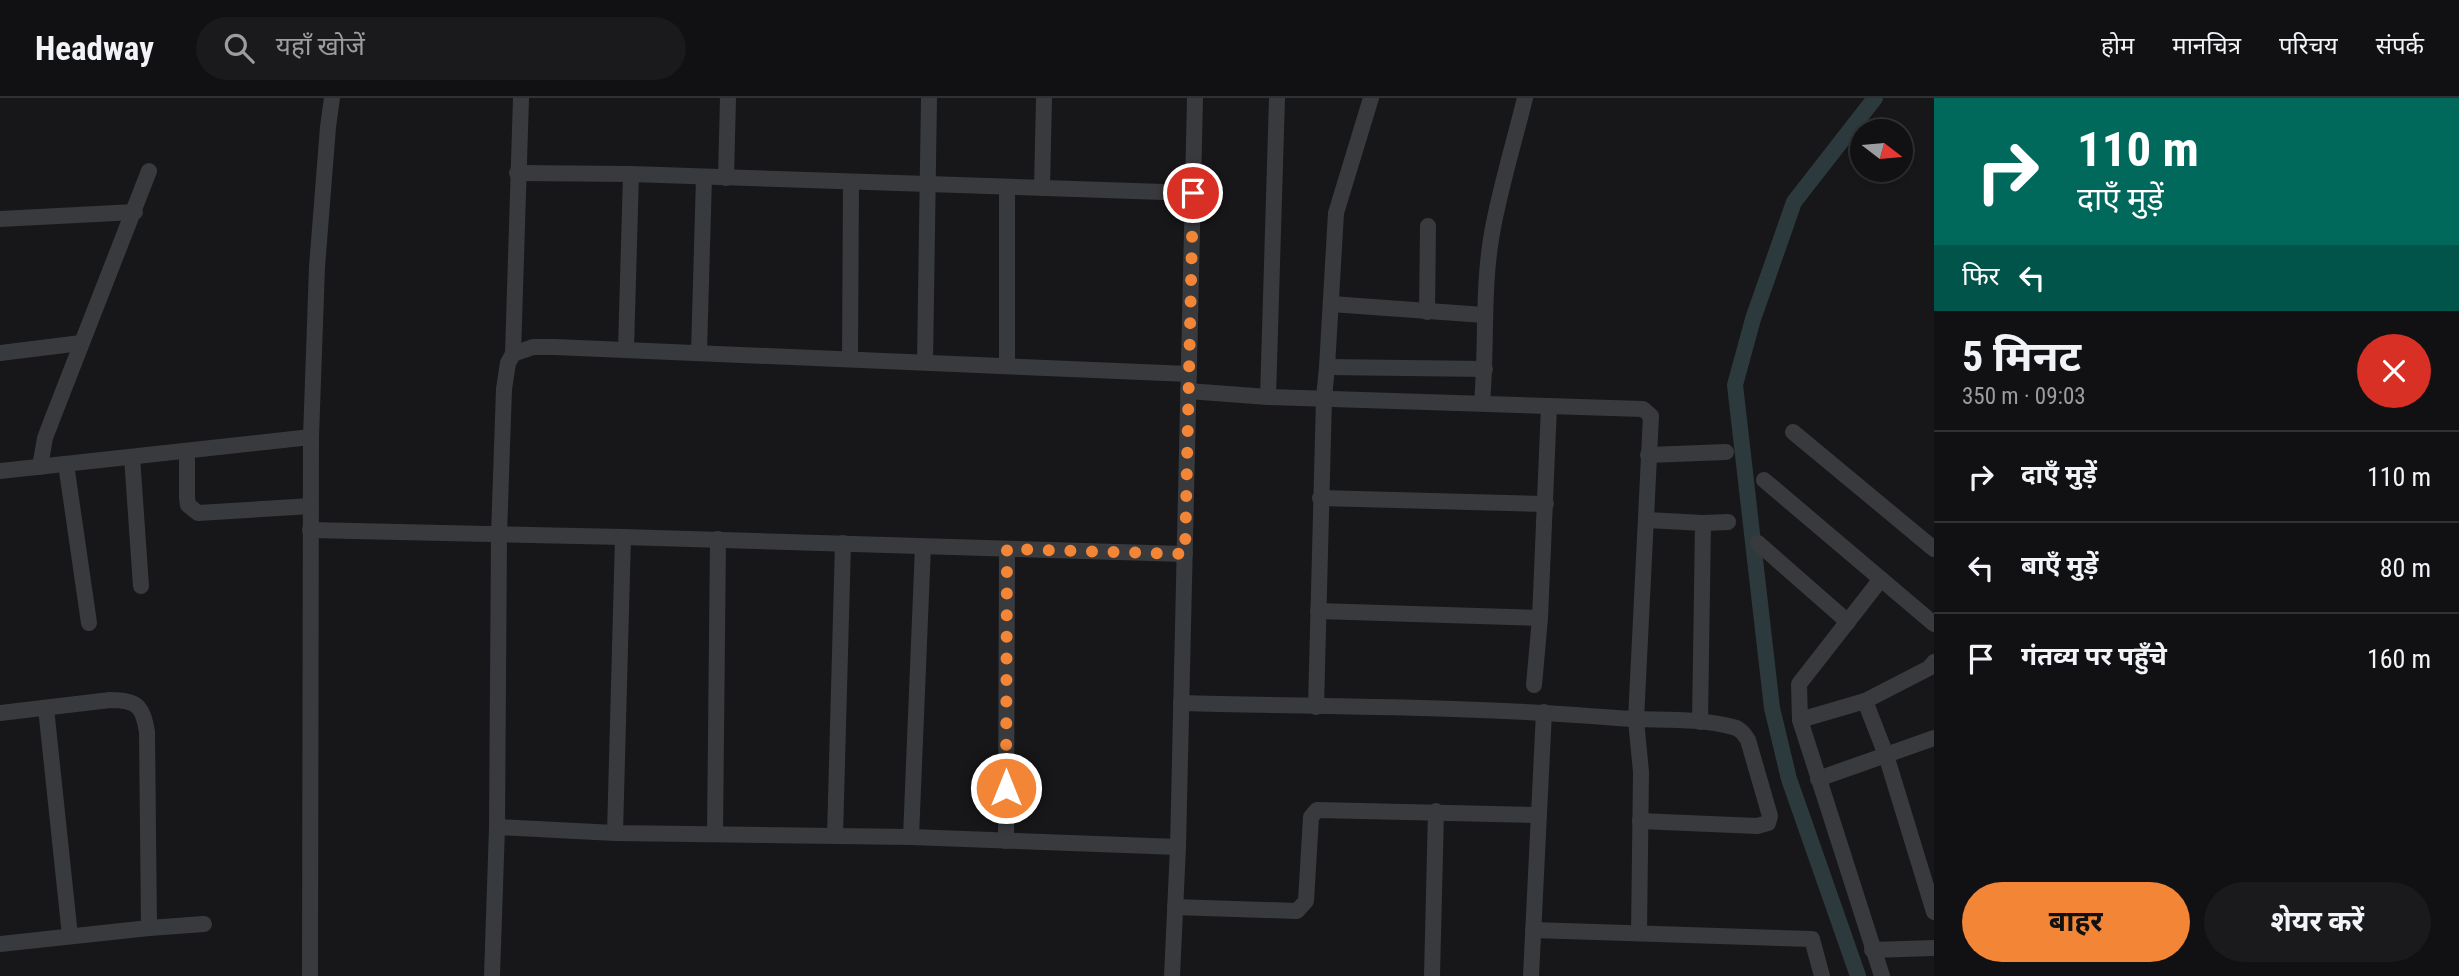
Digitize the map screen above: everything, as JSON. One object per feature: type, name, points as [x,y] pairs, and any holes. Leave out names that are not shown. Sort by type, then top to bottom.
[{"type":"street","points":[[310,976],[311,437],[317,267],[332,98]]},
{"type":"street","points":[[492,976],[497,827],[499,534],[504,389],[508,363],[513,354],[521,98]]},
{"type":"street","points":[[726,178],[728,98]]},
{"type":"street","points":[[925,362],[929,98]]},
{"type":"street","points":[[1042,188],[1044,98]]},
{"type":"street","points":[[1172,976],[1178,848],[1195,98]]},
{"type":"street","points":[[1268,397],[1277,98]]},
{"type":"street","points":[[1315,706],[1324,398],[1336,214],[1371,98]]},
{"type":"street","points":[[1482,403],[1485,369],[1484,316],[1492,234],[1525,98]]},
{"type":"street","points":[[40,467],[45,438],[149,172]]},
{"type":"street","points":[[517,173],[631,174],[1193,193]]},
{"type":"street","points":[[626,349],[631,174]]},
{"type":"street","points":[[699,352],[704,177]]},
{"type":"street","points":[[850,359],[851,182]]},
{"type":"street","points":[[1007,187],[1007,366]]},
{"type":"street","points":[[0,219],[135,212]]},
{"type":"street","points":[[1427,312],[1428,226]]},
{"type":"street","points":[[1331,304],[1484,316]]},
{"type":"street","points":[[0,353],[81,343]]},
{"type":"street","points":[[513,354],[534,347],[626,349],[1189,374]]},
{"type":"street","points":[[1328,367],[1485,369]]},
{"type":"street","points":[[1188,391],[1268,397],[1643,409],[1651,416],[1636,720],[1641,772],[1639,933]]},
{"type":"street","points":[[1534,685],[1540,618],[1549,406]]},
{"type":"street","points":[[1793,432],[1934,549]]},
{"type":"street","points":[[0,471],[311,437]]},
{"type":"street","points":[[187,452],[188,505],[198,513],[311,506]]},
{"type":"street","points":[[1648,454],[1726,452]]},
{"type":"street","points":[[132,457],[141,586]]},
{"type":"street","points":[[66,464],[89,623]]},
{"type":"street","points":[[1764,480],[1934,624]]},
{"type":"street","points":[[1320,498],[1546,504]]},
{"type":"street","points":[[1647,520],[1728,522]]},
{"type":"street","points":[[1700,722],[1703,523]]},
{"type":"street","points":[[310,530],[718,539],[1185,554]]},
{"type":"street","points":[[615,833],[623,537]]},
{"type":"street","points":[[715,834],[718,539]]},
{"type":"street","points":[[835,836],[843,543]]},
{"type":"street","points":[[1758,543],[1848,622]]},
{"type":"street","points":[[911,836],[923,546]]},
{"type":"street","points":[[1006,841],[1007,549]]},
{"type":"street","points":[[1881,579],[1799,684],[1800,720],[1881,976]]},
{"type":"street","points":[[1318,611],[1540,618]]},
{"type":"street","points":[[1800,720],[1865,701],[1928,668],[1934,662]]},
{"type":"street","points":[[0,713],[110,700],[126,700],[136,704],[143,712],[147,732],[149,928]]},
{"type":"street","points":[[1865,701],[1928,874],[1934,912]]},
{"type":"street","points":[[1181,703],[1544,712],[1700,722],[1736,727],[1743,733],[1748,740],[1770,816],[1768,823],[1757,826],[1640,821]]},
{"type":"street","points":[[46,708],[70,936]]},
{"type":"street","points":[[1531,976],[1544,712]]},
{"type":"street","points":[[1818,779],[1934,738]]},
{"type":"street","points":[[1175,907],[1297,911],[1306,901],[1311,817],[1317,810],[1539,815]]},
{"type":"street","points":[[1432,976],[1436,811]]},
{"type":"street","points":[[497,827],[615,833],[911,836],[1178,848]]},
{"type":"street","points":[[0,944],[204,924]]},
{"type":"street","points":[[1533,930],[1812,939],[1822,976]]},
{"type":"street","points":[[1872,950],[1934,948]]},
{"type":"waterway","points":[[1858,976],[1789,779],[1772,708],[1735,385],[1753,319],[1794,202],[1875,98]]},
{"type":"route","points":[[1006,788],[1007,549],[1185,554],[1193,193]]}]
